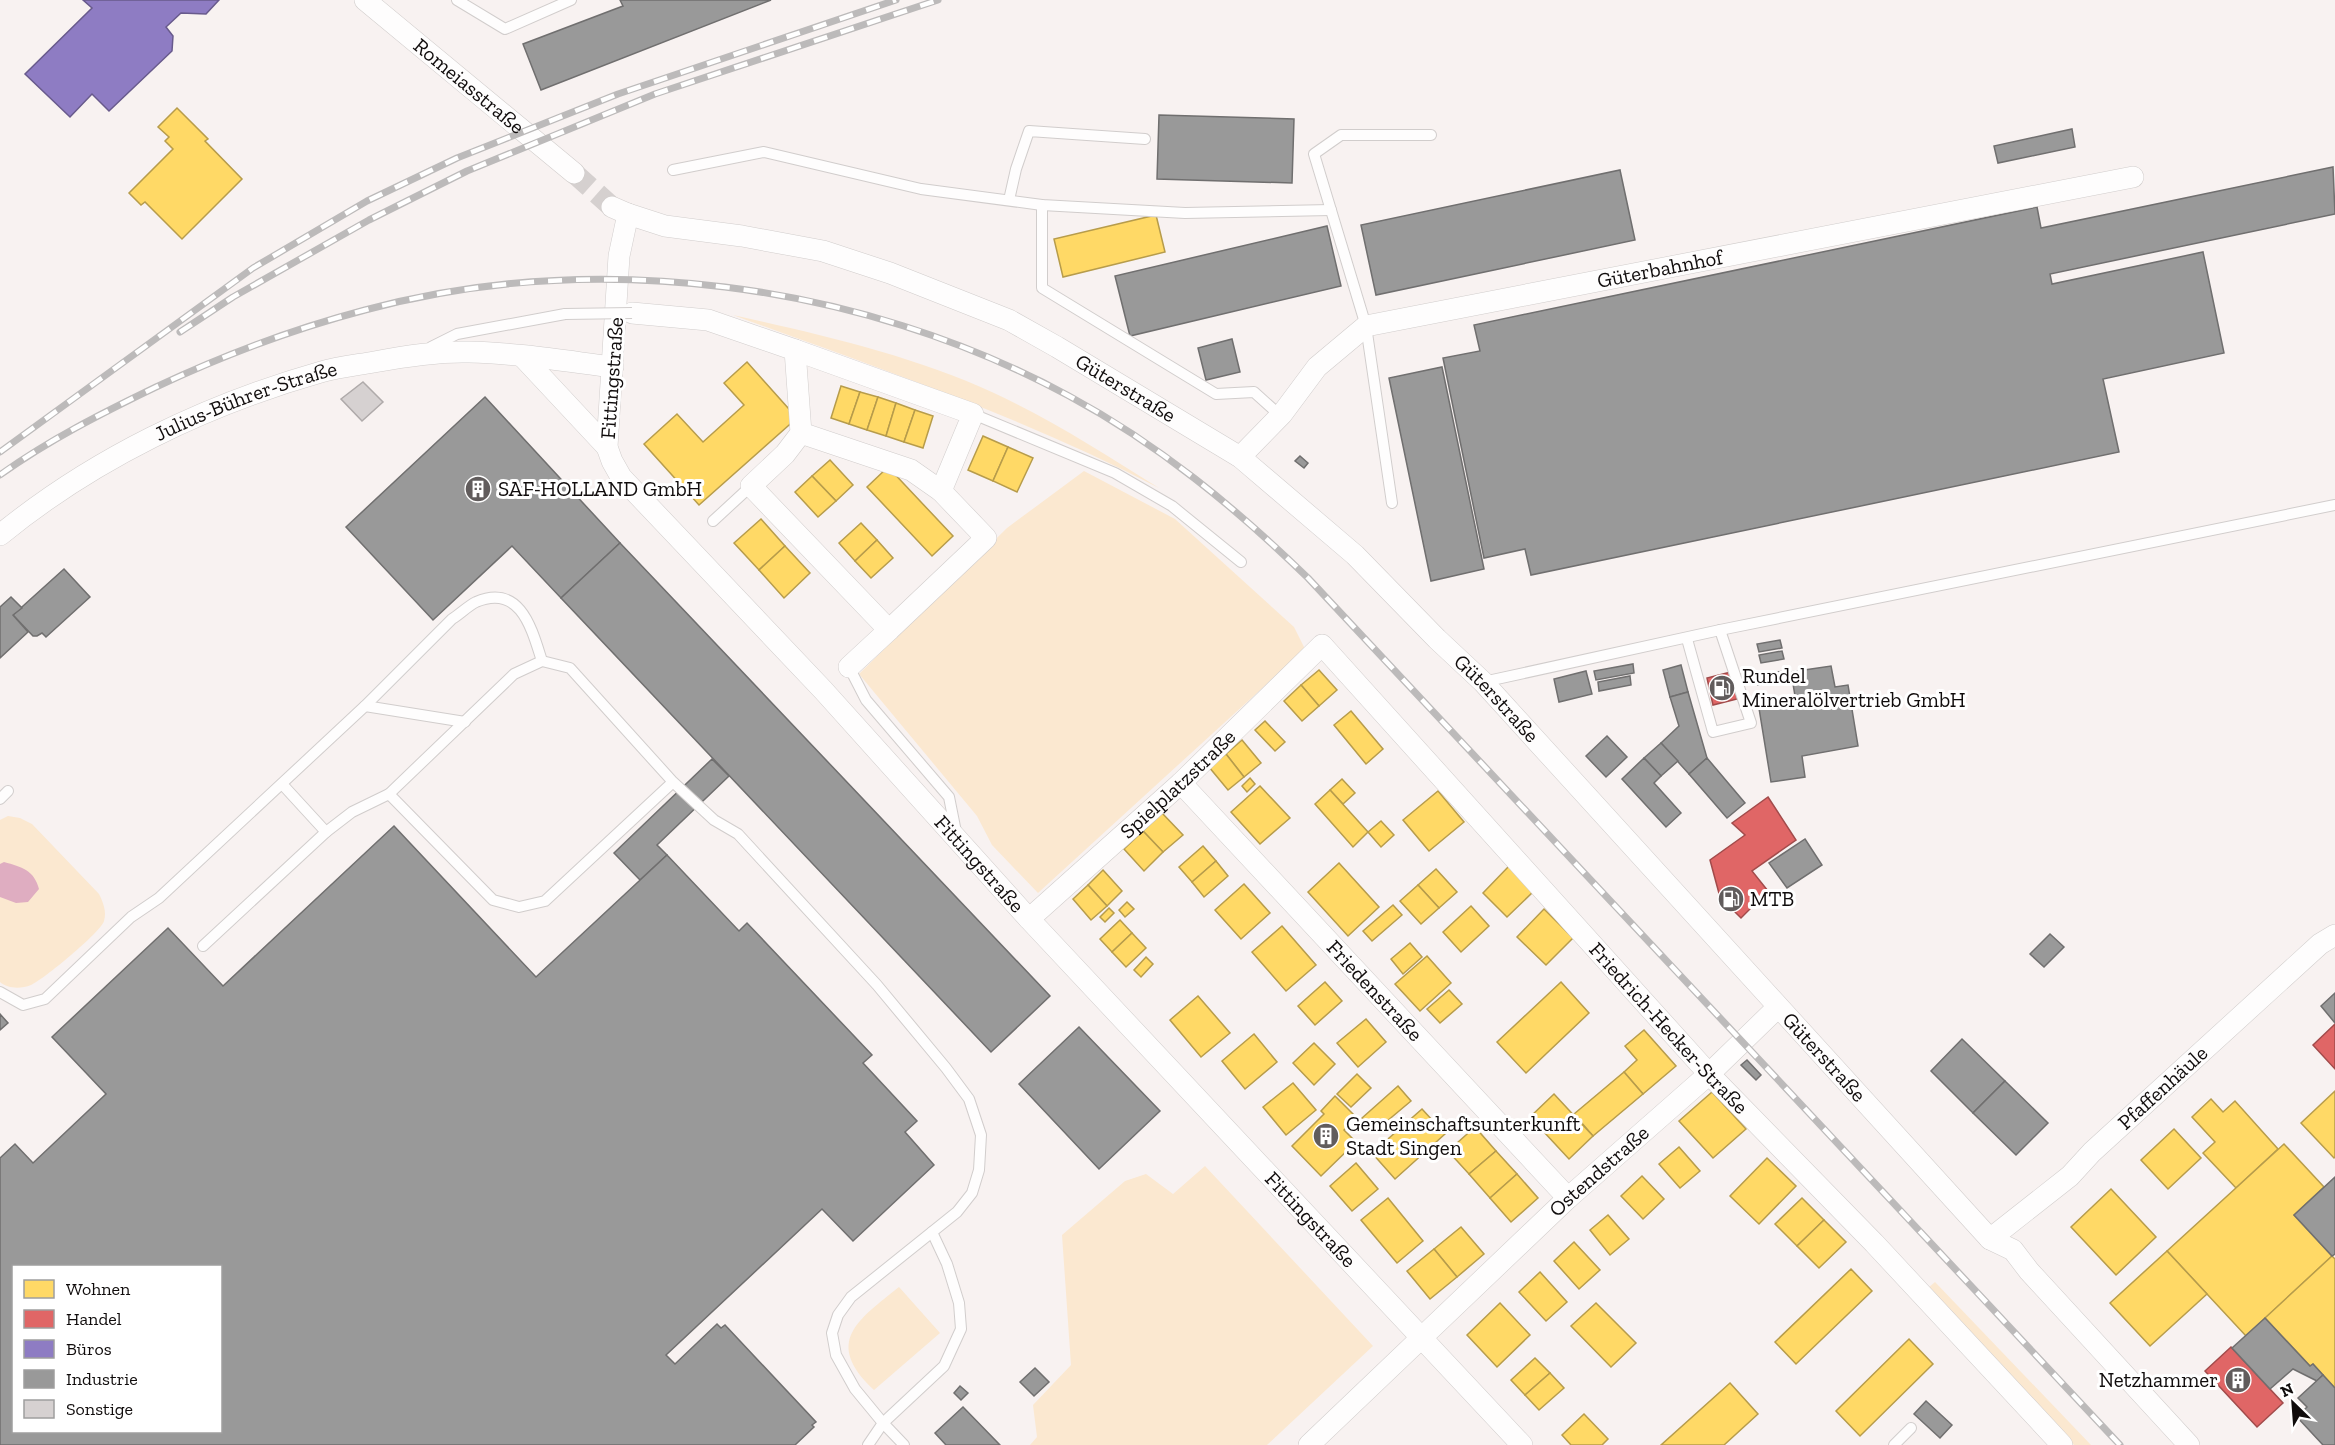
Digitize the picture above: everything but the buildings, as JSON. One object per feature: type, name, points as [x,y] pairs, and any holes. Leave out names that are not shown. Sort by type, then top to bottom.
[{"type":"street","name":"Romeiasstraße","points":[[364,0],[574,174]]},
{"type":"street","name":"Güterbahnhof","points":[[1240,457],[1282,414],[1317,367],[1366,326],[2133,177]]},
{"type":"street","name":"Fittingstraße","points":[[620,211],[607,447],[621,477],[823,690],[1029,919],[1522,1445]]},
{"type":"street","name":"Güterstraße","points":[[620,211],[665,226],[742,236],[823,251],[923,286],[1009,320],[1240,457],[1355,555],[1437,639],[1483,682],[1990,1239],[2013,1250],[2029,1271],[2189,1445]]},
{"type":"street","points":[[632,314],[708,320],[973,414],[941,491]]},
{"type":"street","points":[[795,350],[801,433],[785,454],[751,486],[889,630]]},
{"type":"street","name":"Julius-Bührer-Straße","points":[[0,535],[36,506],[109,461],[168,430],[233,401],[323,371],[417,354],[468,352],[613,367]]},
{"type":"street","points":[[522,356],[607,447]]},
{"type":"street","points":[[801,433],[912,470],[941,491],[986,538],[849,667]]},
{"type":"street","name":"Spielplatzstraße","points":[[1029,919],[1181,783],[1323,645]]},
{"type":"street","name":"Friedrich-Hecker-Straße","points":[[1323,645],[1709,1074],[1874,1243],[2062,1445]]},
{"type":"street","name":"Friedenstraße","points":[[1181,783],[1568,1198]]},
{"type":"street","name":"Pfaffenhäule","points":[[1990,1239],[2070,1176],[2092,1152],[2276,984],[2320,944],[2335,935]]},
{"type":"street","name":"Ostendstraße","points":[[1309,1445],[1423,1339],[1568,1198],[1709,1074],[1778,1007]]},
{"type":"lane","points":[[457,0],[505,29],[571,0]]},
{"type":"lane","points":[[1009,200],[1016,169],[1029,132],[1145,139]]},
{"type":"lane","points":[[1392,503],[1366,326],[1314,154],[1341,135],[1431,135]]},
{"type":"lane","points":[[673,170],[764,152],[921,189],[1042,205],[1185,213],[1331,210]]},
{"type":"lane","points":[[1042,205],[1042,288],[1216,394],[1254,392],[1282,414]]},
{"type":"lane","points":[[417,354],[457,334],[565,314],[632,314]]},
{"type":"lane","points":[[973,414],[1115,472],[1172,506],[1241,562]]},
{"type":"lane","points":[[712,521],[751,486]]},
{"type":"lane","points":[[1483,682],[1720,630],[2335,505]]},
{"type":"lane","points":[[0,992],[23,1005],[45,999],[131,917],[159,898],[282,784],[453,619],[476,603],[496,598],[516,604],[528,619],[542,661]]},
{"type":"lane","points":[[1687,639],[1713,732],[1751,723],[1720,630]]},
{"type":"lane","points":[[202,946],[326,832],[352,813],[389,794],[514,674],[542,661],[570,668],[673,782],[714,820],[738,834],[877,986],[969,1099],[981,1135],[980,1170],[972,1193],[957,1212],[851,1297],[837,1315],[832,1333],[836,1355],[855,1389],[904,1445]]},
{"type":"lane","points":[[849,667],[866,700],[949,797],[956,836]]},
{"type":"lane","points":[[365,706],[465,722]]},
{"type":"lane","points":[[389,794],[493,900],[519,907],[545,901],[673,782]]},
{"type":"lane","points":[[282,784],[326,832]]},
{"type":"lane","points":[[868,1445],[883,1423],[944,1366],[961,1329],[959,1303],[947,1264],[932,1232]]},
{"type":"lane","points":[[1894,1445],[1911,1428]]},
{"type":"shaded area","points":[[733,315],[865,347],[963,380],[1037,414],[1159,488],[1055,438],[949,394]]},
{"type":"shaded area","points":[[1084,471],[1175,519],[1294,627],[1305,649],[1038,893],[992,845],[977,816],[859,674],[1007,528]]},
{"type":"shaded area","points":[[8,816],[20,818],[32,824],[99,894],[105,914],[100,927],[71,955],[31,985],[19,988],[0,982],[0,820]]},
{"type":"shaded area","points":[[4,862],[22,868],[34,877],[39,889],[28,902],[16,903],[0,897],[0,864]]},
{"type":"shaded area","points":[[1205,1166],[1373,1346],[1267,1445],[1030,1445],[1037,1437],[1033,1405],[1071,1365],[1062,1235],[1125,1181],[1146,1174],[1173,1194]]},
{"type":"shaded area","points":[[1935,1282],[2091,1445],[2074,1445],[1928,1288]]},
{"type":"shaded area","points":[[899,1287],[940,1333],[874,1390],[859,1373],[851,1358],[849,1345],[852,1333],[860,1321]]},
{"type":"tunnel","points":[[574,173],[612,207]]},
{"type":"railway","points":[[0,452],[253,268],[367,201],[457,158],[618,94],[896,0]]},
{"type":"railway","points":[[180,332],[233,297],[369,220],[467,171],[655,94],[938,0]]},
{"type":"railway","points":[[0,475],[37,450],[96,417],[207,364],[285,334],[338,317],[453,291],[543,281],[634,280],[725,287],[815,302],[903,326],[988,357],[1069,396],[1134,435],[1224,502],[1308,578],[2120,1445]]},
{"type":"place","name":"SAF-HOLLAND GmbH","points":[[478,489]]},
{"type":"place","name":"Rundel Mineralölvertrieb GmbH","points":[[1722,688]]},
{"type":"place","name":"MTB","points":[[1731,899]]},
{"type":"place","name":"Gemeinschaftsunterkunft Stadt Singen","points":[[1326,1136]]},
{"type":"place","name":"Netzhammer","points":[[2238,1380]]}]
